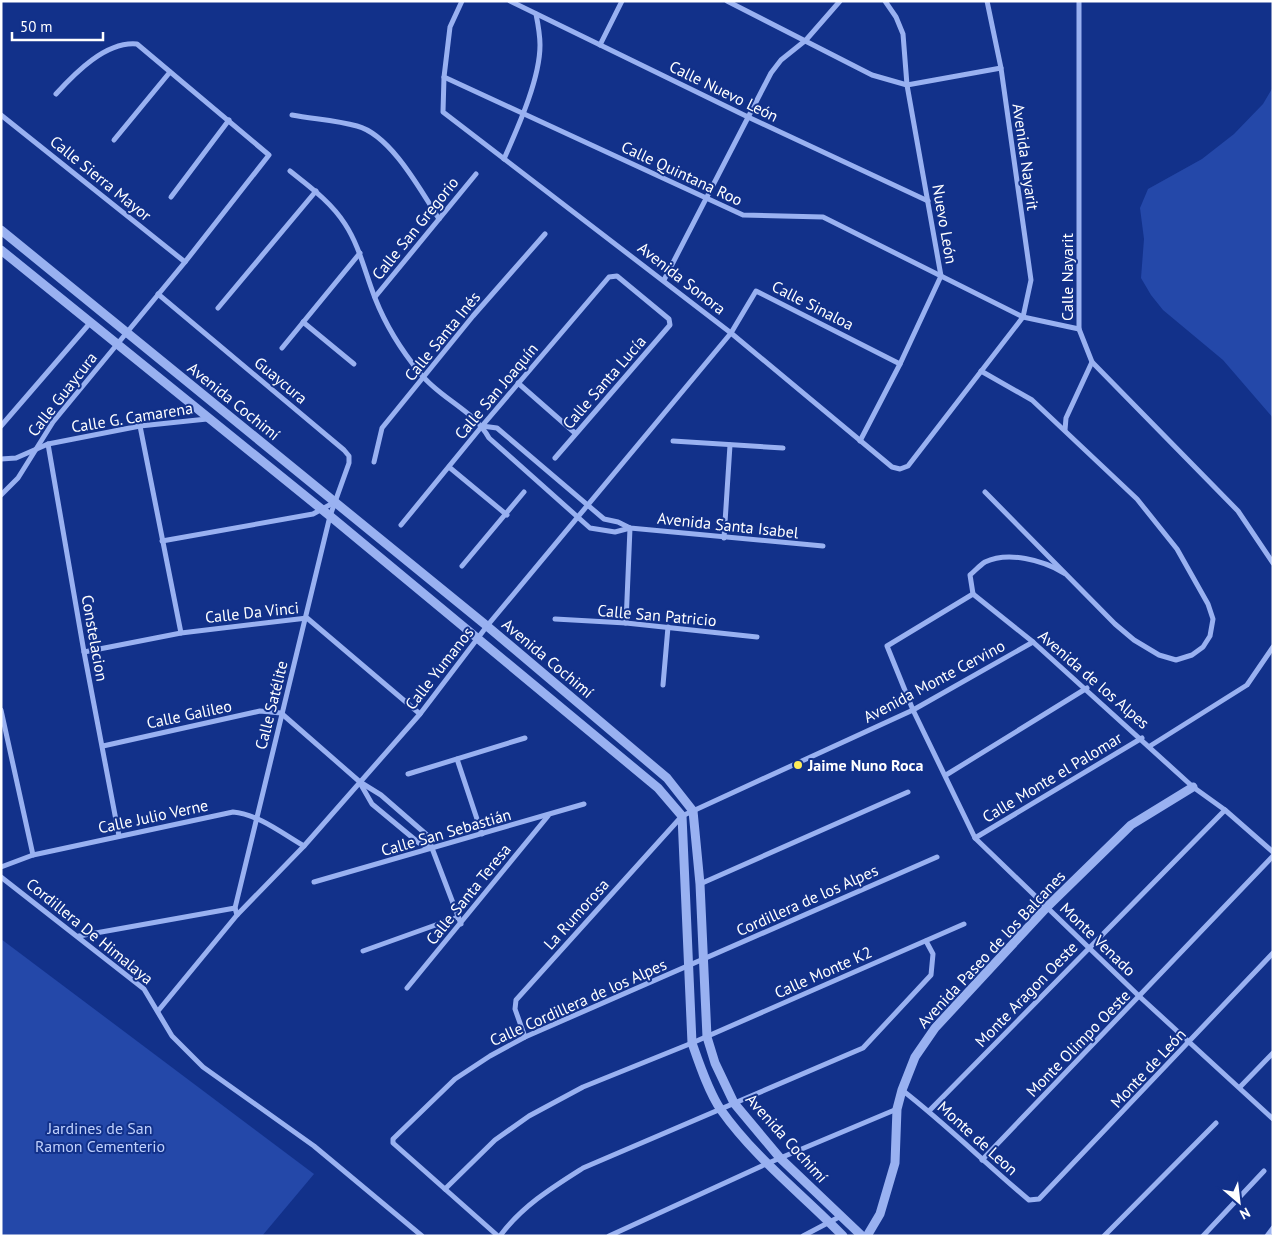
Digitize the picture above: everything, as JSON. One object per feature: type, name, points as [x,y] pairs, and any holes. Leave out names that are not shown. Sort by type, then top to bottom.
[{"type":"street","points":[[444,77],[450,28],[462,1]]},
{"type":"street","name":"Calle Nuevo León","points":[[510,1],[748,117],[928,201]]},
{"type":"street","points":[[600,45],[622,1]]},
{"type":"street","points":[[727,1],[872,75],[907,85],[1001,68]]},
{"type":"street","points":[[664,280],[771,73],[781,60],[806,40],[840,1]]},
{"type":"street","name":"Nuevo León","points":[[860,441],[900,364],[941,276],[907,85],[903,34],[896,17],[885,1]]},
{"type":"street","name":"Avenida Nayarit","points":[[988,1],[1001,68],[1031,272],[1023,317]]},
{"type":"street","name":"Calle Nayarit","points":[[1023,317],[1079,329],[1079,1]]},
{"type":"street","points":[[504,159],[524,113],[540,53],[536,14]]},
{"type":"street","points":[[56,94],[81,66],[92,59],[130,43],[137,44],[269,155],[158,294]]},
{"type":"street","points":[[114,140],[170,72]]},
{"type":"street","name":"Avenida Sonora","points":[[444,77],[443,112],[664,280],[731,333],[892,467],[900,469],[908,466],[981,371]]},
{"type":"street","name":"Calle Quintana Roo","points":[[444,77],[708,198],[743,216],[823,217],[1023,317]]},
{"type":"street","name":"Calle Sierra Mayor","points":[[1,115],[185,262]]},
{"type":"street","points":[[292,115],[358,126],[374,135],[393,152],[411,175],[439,218]]},
{"type":"street","points":[[171,197],[229,120]]},
{"type":"street","name":"Avenida Santa Isabel","points":[[290,171],[316,191],[344,222],[360,253],[375,297],[399,348],[424,379],[482,426],[488,438],[518,462],[590,528],[598,531],[615,532],[630,528]]},
{"type":"street","name":"Calle San Gregorio","points":[[375,297],[476,174]]},
{"type":"street","points":[[218,308],[316,191]]},
{"type":"street","name":"Avenida Cochimí","points":[[1,230],[488,626],[666,778],[693,811],[700,884],[707,1037],[715,1062],[734,1103],[780,1158],[862,1236]]},
{"type":"street","name":"Calle Santa Inés","points":[[374,462],[382,428],[424,379],[473,316],[545,234]]},
{"type":"street","name":"Avenida Cochimí","points":[[1,250],[327,513],[478,638],[658,788],[682,816],[692,1043],[720,1108],[766,1164],[843,1236]]},
{"type":"street","points":[[282,348],[360,253]]},
{"type":"street","name":"Calle San Joaquín","points":[[401,525],[518,383],[613,275],[617,276],[670,322]]},
{"type":"street","name":"Calle Sinaloa","points":[[731,333],[756,291],[900,364]]},
{"type":"street","name":"Calle Guaycura","points":[[1,495],[18,478],[53,422],[158,294]]},
{"type":"street","name":"Guaycura","points":[[158,294],[344,450],[349,456],[349,463],[335,502]]},
{"type":"street","points":[[986,492],[1115,624],[1134,640],[1159,655],[1176,660],[1192,655],[1203,647],[1210,636],[1213,619],[1208,604],[1177,549],[1137,499],[1032,400],[981,371],[1023,317]]},
{"type":"street","points":[[303,322],[354,364]]},
{"type":"street","name":"Calle Santa Lucía","points":[[555,458],[670,325],[670,322]]},
{"type":"street","points":[[1,426],[90,323]]},
{"type":"street","points":[[1079,329],[1092,362],[1238,511],[1273,563]]},
{"type":"street","name":"Calle Yumanos","points":[[158,1011],[237,915],[304,846],[420,714],[478,638],[731,333]]},
{"type":"street","points":[[1065,430],[1066,418],[1092,362]]},
{"type":"street","points":[[518,383],[575,433]]},
{"type":"street","name":"Calle G. Camarena","points":[[1,459],[16,458],[48,444],[140,426],[207,418]]},
{"type":"street","points":[[140,426],[181,633]]},
{"type":"street","name":"Avenida Santa Isabel","points":[[482,426],[498,428],[587,507],[604,519],[618,522],[630,528],[823,546]]},
{"type":"street","points":[[673,441],[783,448]]},
{"type":"street","name":"Constelacion","points":[[48,444],[84,652],[119,836]]},
{"type":"street","points":[[724,538],[730,445]]},
{"type":"street","points":[[518,462],[526,452]]},
{"type":"street","points":[[450,467],[507,514]]},
{"type":"street","points":[[462,566],[524,492]]},
{"type":"street","points":[[162,541],[327,513],[335,502]]},
{"type":"street","name":"Calle Satélite","points":[[237,915],[235,908],[281,714],[307,618],[327,513],[335,502]]},
{"type":"street","points":[[626,623],[630,528]]},
{"type":"street","points":[[973,594],[970,575],[984,562],[1005,556],[1040,562],[1072,578]]},
{"type":"street","name":"Avenida de los Alpes","points":[[973,594],[1087,688],[1193,787],[1225,810],[1273,854]]},
{"type":"street","name":"Monte Venado","points":[[973,594],[887,646],[913,710],[946,775],[959,809],[975,838],[1090,946],[1140,996],[1273,1119]]},
{"type":"street","name":"Calle Da Vinci","points":[[84,652],[181,633],[307,618],[420,714]]},
{"type":"street","name":"Calle San Patricio","points":[[555,619],[626,623],[757,637]]},
{"type":"street","points":[[663,684],[668,627]]},
{"type":"street","name":"Avenida Monte Cervino","points":[[682,816],[913,710],[1033,642]]},
{"type":"street","points":[[1150,746],[1247,685],[1273,647]]},
{"type":"street","points":[[946,775],[1087,688]]},
{"type":"street","points":[[1,710],[32,855]]},
{"type":"street","name":"Calle Galileo","points":[[103,746],[260,711],[281,714]]},
{"type":"street","points":[[281,714],[360,782],[381,795],[428,835],[461,924]]},
{"type":"street","points":[[408,774],[526,738]]},
{"type":"street","name":"Calle Monte el Palomar","points":[[975,838],[1142,738]]},
{"type":"street","points":[[457,760],[482,834]]},
{"type":"street","points":[[360,782],[372,804],[419,843],[432,849]]},
{"type":"street","name":"Avenida Paseo de los Balcanes","points":[[867,1236],[880,1214],[895,1164],[897,1109],[902,1090],[915,1057],[935,1028],[1047,907],[1131,824],[1193,787]]},
{"type":"street","points":[[700,884],[908,792]]},
{"type":"street","name":"Calle San Sebastián","points":[[314,882],[548,816],[584,804]]},
{"type":"street","name":"Monte Aragon Oeste","points":[[929,1111],[1225,810]]},
{"type":"street","name":"Calle Julio Verne","points":[[1,867],[32,855],[233,812],[242,813],[257,819],[304,846]]},
{"type":"street","name":"Calle Santa Teresa","points":[[407,988],[548,816]]},
{"type":"street","name":"La Rumorosa","points":[[526,1037],[515,1009],[516,1000],[682,816]]},
{"type":"street","name":"Monte Olimpo Oeste","points":[[982,1160],[1273,854]]},
{"type":"street","name":"Cordillera de los Alpes","points":[[688,966],[936,857]]},
{"type":"street","name":"Cordillera De Himalaya","points":[[1,877],[79,936],[144,989],[177,1042],[203,1067],[314,1146],[422,1236]]},
{"type":"street","points":[[79,936],[235,908]]},
{"type":"street","points":[[363,951],[458,917]]},
{"type":"street","name":"Calle Monte K2","points":[[445,1189],[495,1140],[529,1116],[583,1088],[707,1037],[964,924]]},
{"type":"street","points":[[445,1189],[499,1236],[508,1225],[541,1195],[583,1168],[720,1108],[858,1051],[868,1045],[931,975],[933,954],[926,941]]},
{"type":"street","name":"Monte de León","points":[[1039,1199],[1273,953]]},
{"type":"street","name":"Calle Cordillera de los Alpes","points":[[445,1189],[392,1143],[393,1139],[454,1079],[490,1056],[526,1037],[688,966]]},
{"type":"street","points":[[1240,1087],[1273,1053]]},
{"type":"street","name":"Monte de Leon","points":[[902,1090],[929,1111],[1029,1200],[1039,1199]]},
{"type":"street","points":[[609,1236],[766,1164],[897,1109]]},
{"type":"street","points":[[1104,1236],[1216,1123]]},
{"type":"street","points":[[1203,1236],[1264,1171]]},
{"type":"street","points":[[803,1236],[831,1223],[841,1216]]},
{"type":"street","points":[[1267,1236],[1273,1228]]},
{"type":"green space","points":[[1273,87],[1273,418],[1223,360],[1163,310],[1151,295],[1141,278],[1144,239],[1140,208],[1148,189],[1202,159],[1234,134],[1263,104]]},
{"type":"green space","name":"Jardines de San Ramon Cementerio","points":[[1,939],[314,1174],[262,1236],[1,1236]]},
{"type":"place","name":"Jaime Nuno Roca","points":[[798,765]]}]
